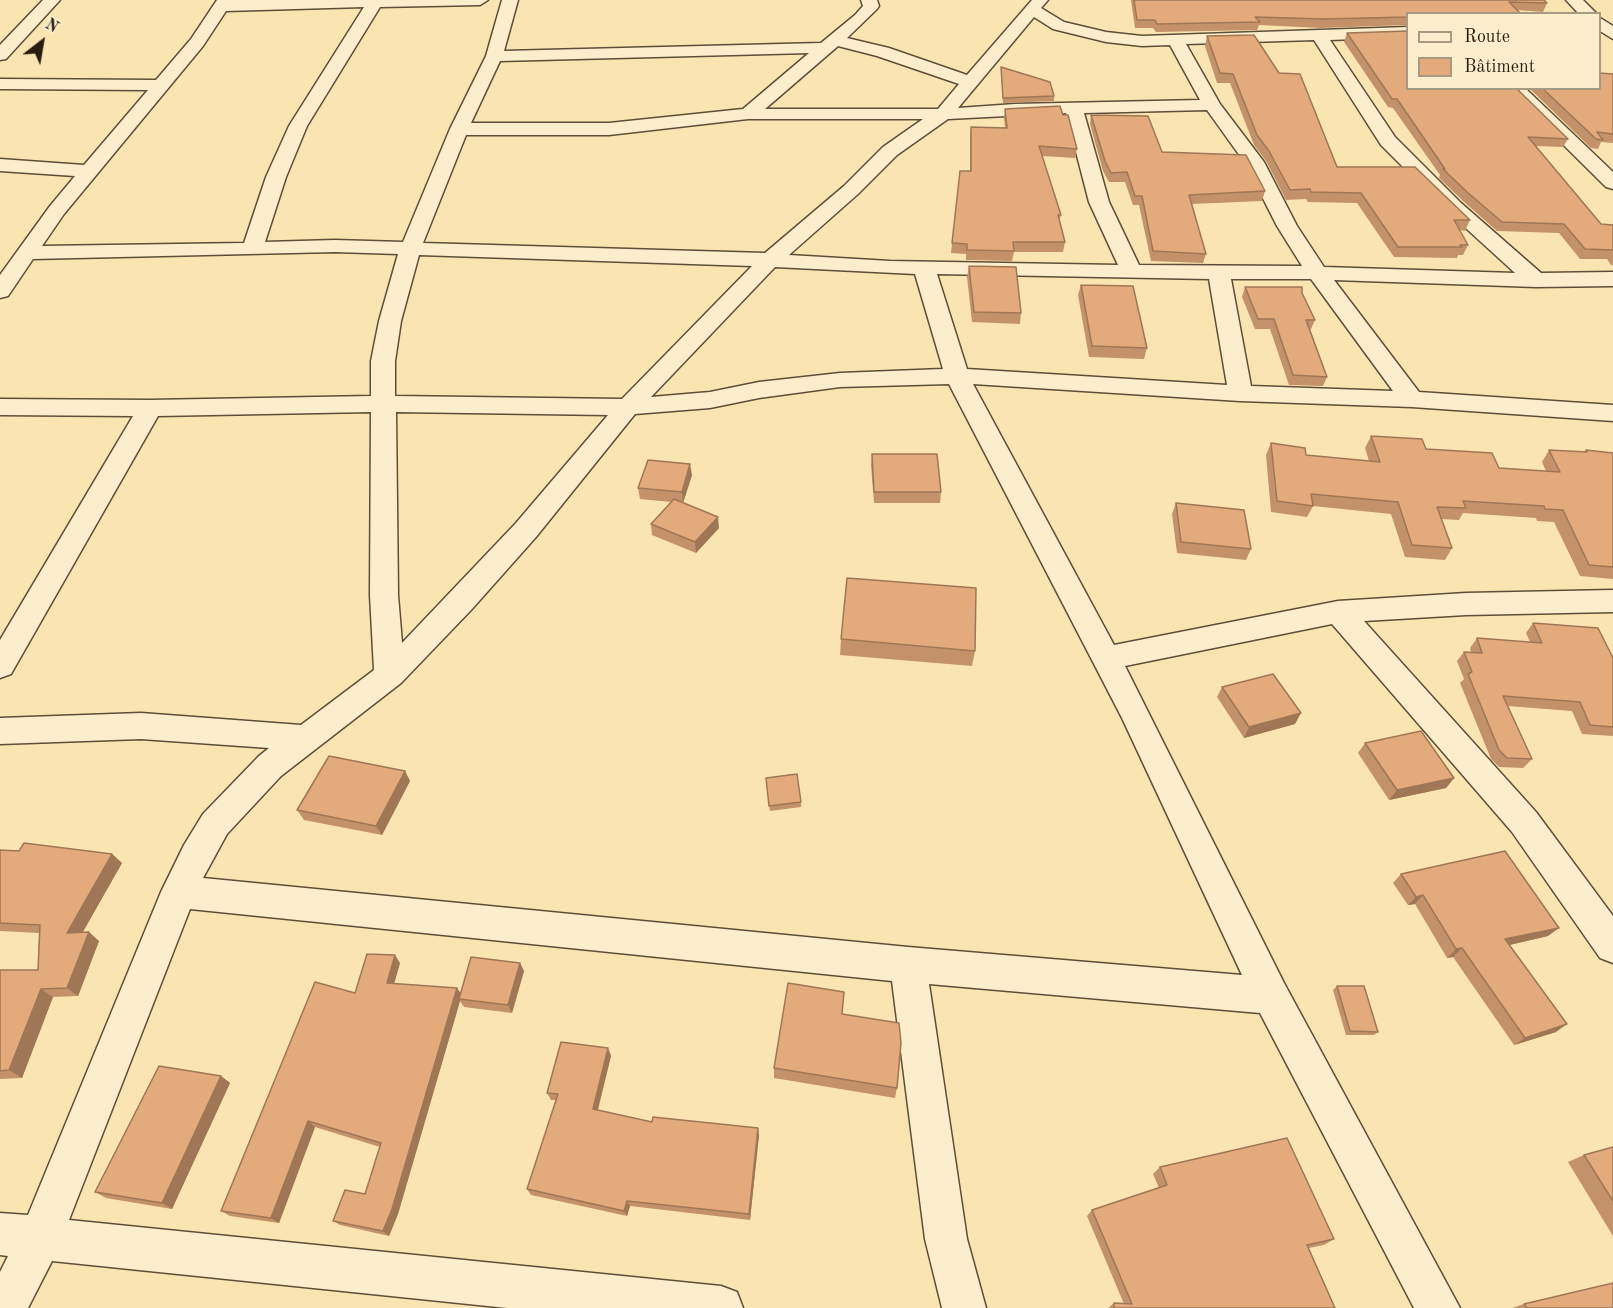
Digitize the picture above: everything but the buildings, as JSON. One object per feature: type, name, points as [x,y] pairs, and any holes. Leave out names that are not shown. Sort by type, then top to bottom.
[{"type":"street","points":[[0,55],[52,0]]},
{"type":"street","points":[[0,291],[57,210],[197,42],[223,3],[480,0]]},
{"type":"street","points":[[390,675],[384,595],[383,361],[411,247],[459,129],[494,56],[510,0]]},
{"type":"street","points":[[748,114],[869,11],[872,4],[869,0]]},
{"type":"street","points":[[1574,0],[1587,12]]},
{"type":"street","points":[[252,249],[276,177],[298,126],[375,2]]},
{"type":"street","points":[[5,1308],[41,1238],[179,892],[196,856],[215,824],[270,766],[390,675],[462,601],[526,530],[628,407],[770,260],[851,190],[890,151],[943,114],[1037,5],[1059,26],[1106,37],[1142,41],[1406,32]]},
{"type":"street","points":[[0,33],[20,32]]},
{"type":"street","points":[[1319,35],[1388,141],[1454,207],[1536,280]]},
{"type":"street","points":[[1174,39],[1212,105],[1254,162],[1287,226],[1317,273],[1412,399]]},
{"type":"street","points":[[494,56],[829,44],[883,52],[969,82]]},
{"type":"street","points":[[0,84],[162,85]]},
{"type":"street","points":[[1516,90],[1613,183]]},
{"type":"street","points":[[459,129],[609,129],[748,114],[943,114],[1015,109],[1212,105]]},
{"type":"street","points":[[1074,108],[1100,202],[1132,272]]},
{"type":"street","points":[[0,165],[88,171]]},
{"type":"street","points":[[28,253],[335,246],[411,247],[924,268],[1317,273],[1536,280],[1613,279]]},
{"type":"street","points":[[924,268],[957,376],[1107,658],[1271,996],[1438,1308]]},
{"type":"street","points":[[1219,272],[1240,393]]},
{"type":"street","points":[[0,406],[150,408],[382,404],[628,407],[710,399],[759,390],[840,380],[957,376],[1240,393],[1412,399],[1613,413]]},
{"type":"street","points":[[0,666],[150,408]]},
{"type":"street","points":[[1107,658],[1338,612],[1466,604],[1613,601]]},
{"type":"street","points":[[1338,612],[1524,822],[1613,946]]},
{"type":"street","points":[[0,731],[141,726],[304,738]]},
{"type":"street","points":[[179,892],[908,965],[1271,996]]},
{"type":"street","points":[[908,965],[946,1239],[964,1308]]},
{"type":"street","points":[[0,1234],[721,1308]]}]
